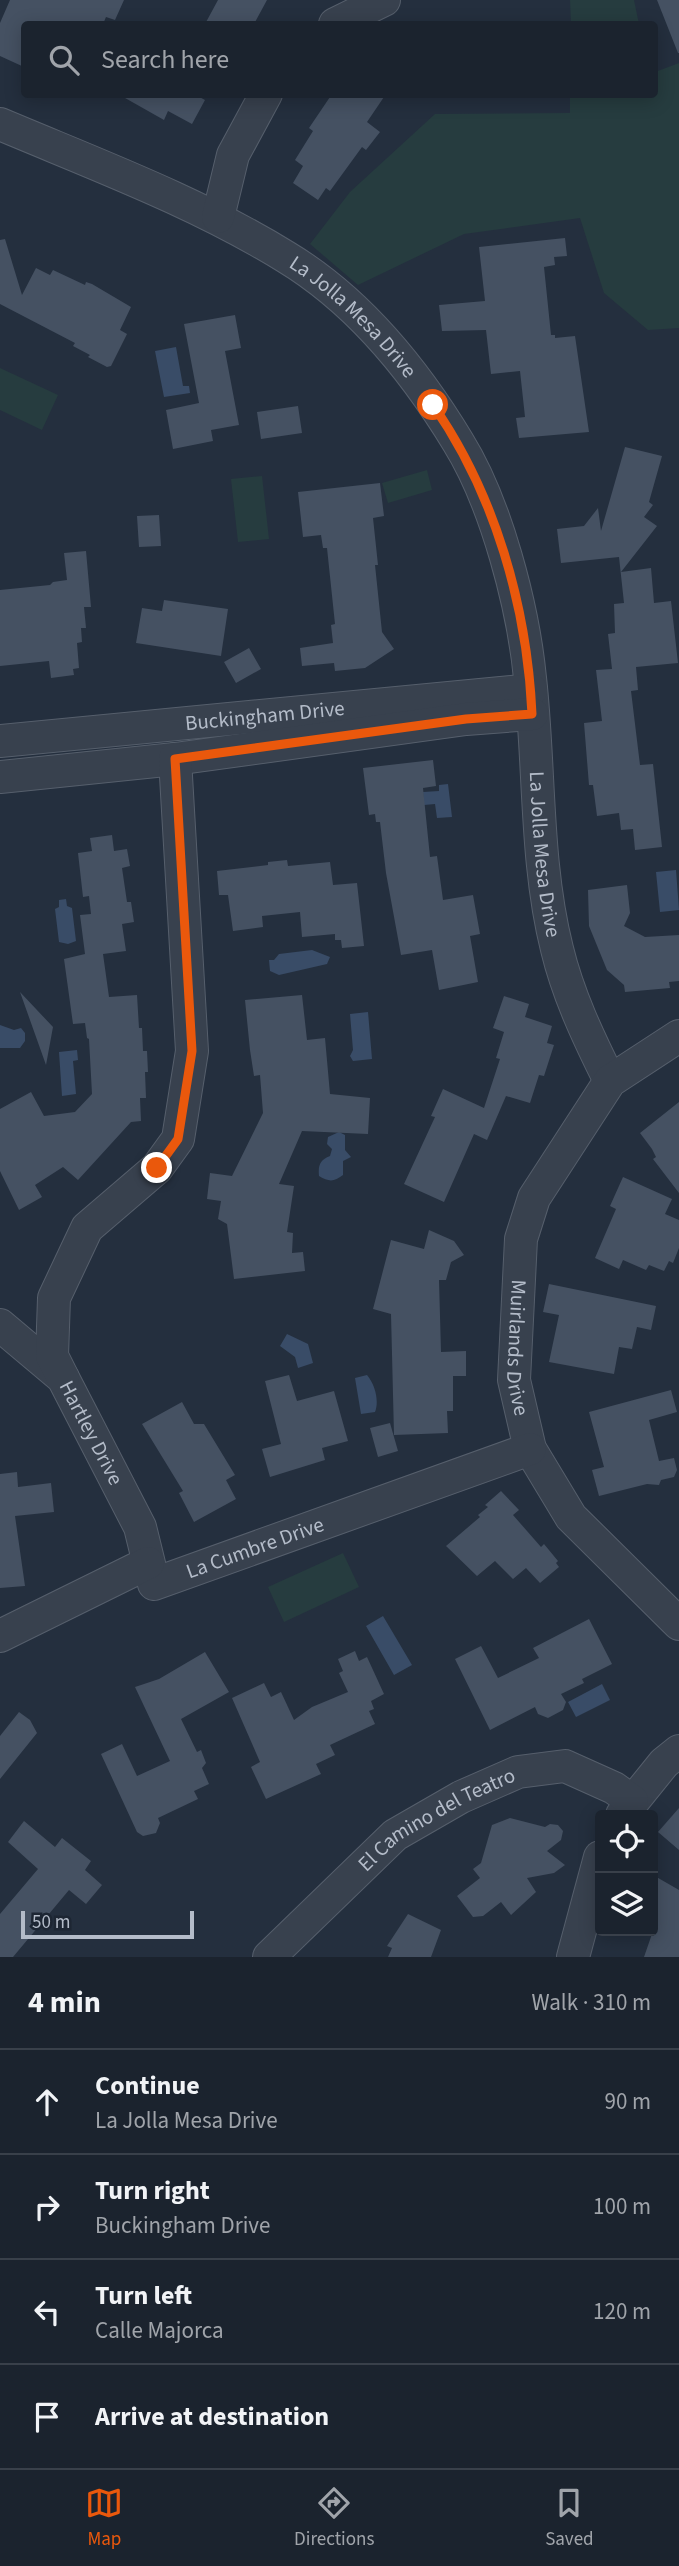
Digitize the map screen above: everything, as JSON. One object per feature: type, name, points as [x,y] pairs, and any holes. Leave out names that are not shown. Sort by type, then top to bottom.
[{"type":"street","points":[[341,21],[384,0]]},
{"type":"street","points":[[218,217],[233,155],[264,98]]},
{"type":"street","name":"La Jolla Mesa Drive","points":[[0,124],[218,217],[289,259],[349,303],[403,367],[459,443],[487,503],[508,566],[532,702],[548,904],[557,950],[585,1030],[610,1082]]},
{"type":"street","name":"Buckingham Drive","points":[[0,741],[532,702]]},
{"type":"street","name":"Buckingham Drive","points":[[0,777],[175,759],[466,719],[532,702]]},
{"type":"street","points":[[63,1378],[52,1356],[54,1298],[65,1275],[88,1228],[157,1168],[178,1139],[192,1051],[175,759]]},
{"type":"street","name":"Muirlands Drive","points":[[679,1036],[610,1082],[534,1198],[521,1239],[514,1380],[530,1449],[570,1517],[679,1624]]},
{"type":"street","name":"Hartley Drive","points":[[0,1325],[63,1378],[140,1527],[148,1563]]},
{"type":"street","name":"La Cumbre Drive","points":[[148,1563],[154,1584],[530,1449]]},
{"type":"street","points":[[0,1636],[148,1563]]},
{"type":"street","points":[[627,1808],[679,1751]]},
{"type":"street","name":"El Camino del Teatro","points":[[269,1957],[395,1835],[461,1797],[518,1773],[565,1766],[614,1788],[627,1808]]},
{"type":"street","points":[[573,1957],[596,1873]]},
{"type":"green space","points":[[570,0],[634,0],[638,21],[571,21]]},
{"type":"green space","points":[[679,63],[679,328],[648,330],[604,293],[580,218],[464,234],[358,285],[310,244],[350,192],[435,114],[570,113],[570,98],[658,98],[658,71]]},
{"type":"green space","points":[[0,368],[58,395],[42,430],[0,410]]},
{"type":"green space","points":[[427,470],[432,490],[388,503],[382,483]]},
{"type":"green space","points":[[262,476],[269,539],[238,542],[231,479]]},
{"type":"green space","points":[[343,1553],[359,1587],[284,1622],[268,1587]]},
{"type":"water","points":[[176,347],[183,386],[189,386],[190,393],[164,397],[155,351]]},
{"type":"water","points":[[448,784],[452,817],[437,818],[435,804],[424,805],[423,792],[439,791],[439,785]]},
{"type":"water","points":[[676,870],[679,910],[660,912],[656,872]]},
{"type":"water","points":[[66,899],[67,906],[72,908],[76,941],[68,944],[59,942],[55,909],[59,907],[59,900]]},
{"type":"water","points":[[312,950],[330,957],[327,964],[279,975],[270,971],[269,960],[274,960],[279,954]]},
{"type":"water","points":[[368,1012],[372,1059],[353,1061],[350,1056],[353,1050],[350,1014]]},
{"type":"water","points":[[0,1025],[14,1030],[21,1028],[25,1033],[25,1041],[20,1048],[0,1048]]},
{"type":"water","points":[[77,1050],[78,1060],[73,1061],[76,1094],[62,1096],[59,1052]]},
{"type":"water","points":[[339,1132],[345,1135],[345,1150],[351,1157],[343,1161],[343,1175],[329,1180],[319,1176],[319,1166],[330,1156],[332,1149],[327,1144],[328,1137]]},
{"type":"water","points":[[287,1334],[308,1344],[313,1363],[298,1368],[295,1357],[280,1346]]},
{"type":"water","points":[[367,1375],[375,1389],[376,1408],[375,1412],[361,1414],[355,1378]]},
{"type":"water","points":[[383,1616],[412,1665],[394,1675],[366,1626]]},
{"type":"water","points":[[602,1684],[610,1700],[576,1717],[568,1702]]},
{"type":"building","points":[[10,0],[124,0],[115,20],[106,17],[104,21],[21,21],[21,66],[0,56],[0,23]]},
{"type":"building","points":[[218,0],[267,0],[256,21],[207,21]]},
{"type":"building","points":[[657,0],[679,0],[679,53],[678,53]]},
{"type":"building","points":[[125,98],[205,100],[192,124],[168,111],[164,120]]},
{"type":"building","points":[[329,98],[383,98],[367,122],[380,132],[366,150],[362,147],[330,191],[326,188],[318,200],[293,183],[303,166],[295,160],[313,131],[309,128]]},
{"type":"building","points":[[565,238],[567,256],[554,257],[555,265],[544,267],[551,335],[555,335],[555,338],[575,336],[589,432],[519,438],[516,418],[525,417],[520,371],[491,374],[486,330],[442,331],[439,305],[485,301],[479,247]]},
{"type":"building","points":[[5,239],[22,295],[36,268],[50,275],[53,270],[85,285],[86,282],[92,284],[131,307],[120,330],[127,334],[111,366],[107,367],[88,357],[90,355],[73,346],[75,343],[0,304],[0,240]]},
{"type":"building","points":[[235,315],[241,348],[225,351],[239,425],[211,430],[213,441],[173,449],[166,410],[199,403],[184,324]]},
{"type":"building","points":[[298,406],[302,433],[261,439],[257,412]]},
{"type":"building","points":[[625,447],[662,456],[649,502],[653,505],[644,517],[657,526],[621,572],[651,568],[654,603],[671,601],[678,663],[636,667],[638,690],[631,691],[640,765],[653,764],[662,847],[635,850],[633,829],[621,830],[619,813],[597,816],[593,785],[589,785],[584,723],[602,721],[596,670],[612,669],[608,634],[615,633],[614,604],[624,603],[619,557],[561,563],[557,529],[584,526],[598,508],[601,531]]},
{"type":"building","points":[[380,483],[384,516],[373,518],[378,565],[375,565],[382,632],[394,649],[365,668],[335,671],[334,663],[302,666],[300,648],[333,643],[331,625],[335,624],[327,548],[323,548],[321,535],[303,537],[298,492]]},
{"type":"building","points":[[159,515],[161,546],[139,547],[137,516]]},
{"type":"building","points":[[86,551],[91,607],[84,607],[86,628],[81,628],[82,642],[77,643],[79,668],[73,669],[74,675],[51,678],[49,661],[0,666],[0,590],[50,585],[67,580],[64,553]]},
{"type":"building","points":[[164,600],[228,609],[221,656],[136,643],[142,608],[162,611]]},
{"type":"building","points":[[249,648],[261,669],[236,683],[224,662]]},
{"type":"building","points":[[433,760],[436,786],[423,788],[430,857],[437,856],[443,900],[473,895],[480,934],[470,936],[478,982],[439,990],[432,950],[401,955],[380,822],[376,822],[375,814],[369,815],[363,768]]},
{"type":"building","points":[[112,835],[114,851],[127,849],[130,866],[122,868],[127,902],[131,902],[134,922],[122,924],[126,951],[103,954],[109,997],[137,995],[139,1028],[142,1028],[143,1051],[147,1051],[148,1072],[145,1072],[146,1098],[140,1098],[141,1121],[131,1122],[78,1180],[63,1167],[35,1185],[42,1197],[19,1210],[0,1171],[0,1109],[31,1092],[44,1116],[75,1112],[92,1094],[89,1039],[85,1023],[73,1024],[64,959],[85,954],[80,915],[91,914],[89,896],[83,897],[78,853],[92,851],[90,838]]},
{"type":"building","points":[[287,860],[288,866],[330,862],[333,885],[357,883],[364,946],[342,948],[341,940],[335,940],[335,934],[302,937],[300,912],[262,916],[263,927],[233,931],[228,895],[219,895],[217,871]]},
{"type":"building","points":[[627,885],[630,913],[624,926],[645,937],[679,935],[679,981],[669,982],[670,988],[625,992],[624,985],[607,970],[589,926],[588,890]]},
{"type":"building","points":[[20,992],[53,1027],[46,1065]]},
{"type":"building","points":[[302,995],[307,1040],[325,1038],[330,1094],[370,1098],[368,1134],[302,1131],[279,1184],[294,1186],[287,1232],[293,1233],[292,1253],[303,1252],[305,1271],[234,1279],[227,1224],[218,1219],[221,1201],[207,1199],[210,1173],[232,1176],[263,1113],[260,1075],[254,1076],[245,1000]]},
{"type":"building","points":[[504,996],[529,1004],[525,1017],[552,1026],[547,1043],[554,1045],[544,1076],[539,1075],[530,1103],[506,1096],[487,1140],[474,1134],[444,1202],[404,1184],[435,1117],[431,1116],[443,1089],[484,1108],[500,1059],[496,1058],[504,1032],[493,1028]]},
{"type":"building","points":[[679,1102],[679,1193],[653,1159],[656,1157],[652,1149],[640,1133]]},
{"type":"building","points":[[623,1177],[672,1199],[665,1214],[679,1220],[679,1248],[673,1263],[669,1261],[664,1271],[649,1265],[646,1270],[623,1260],[619,1269],[595,1258],[616,1209],[610,1206]]},
{"type":"building","points":[[429,1230],[454,1241],[464,1255],[451,1262],[446,1280],[439,1280],[441,1352],[466,1351],[466,1376],[453,1376],[453,1411],[447,1411],[448,1433],[394,1435],[391,1314],[373,1309],[391,1240],[424,1249]]},
{"type":"building","points":[[549,1284],[656,1306],[651,1330],[637,1327],[632,1349],[619,1347],[614,1374],[549,1362],[559,1315],[543,1312]]},
{"type":"building","points":[[289,1375],[297,1401],[334,1391],[348,1441],[322,1448],[325,1460],[270,1477],[262,1449],[281,1444],[265,1381]]},
{"type":"building","points":[[671,1390],[677,1412],[649,1420],[659,1461],[674,1458],[677,1470],[674,1477],[661,1480],[659,1485],[647,1484],[599,1496],[592,1470],[604,1467],[589,1412]]},
{"type":"building","points":[[182,1402],[194,1424],[204,1424],[235,1475],[226,1480],[236,1499],[194,1522],[179,1493],[183,1491],[142,1424]]},
{"type":"building","points":[[390,1423],[398,1451],[378,1457],[370,1428]]},
{"type":"building","points":[[17,1472],[18,1487],[51,1483],[54,1512],[15,1516],[25,1586],[0,1588],[0,1474]]},
{"type":"building","points":[[501,1491],[519,1510],[513,1515],[541,1547],[544,1544],[558,1561],[556,1563],[559,1567],[540,1583],[526,1568],[513,1579],[495,1561],[477,1576],[446,1546],[480,1517],[478,1515],[488,1507],[485,1505]]},
{"type":"building","points":[[589,1619],[612,1664],[582,1679],[584,1683],[561,1694],[566,1702],[563,1710],[548,1718],[538,1714],[535,1707],[490,1730],[455,1659],[481,1646],[498,1678],[539,1658],[533,1648]]},
{"type":"building","points":[[355,1651],[359,1661],[367,1657],[384,1694],[371,1701],[374,1709],[369,1711],[375,1724],[330,1745],[335,1755],[316,1764],[321,1774],[266,1799],[251,1767],[260,1762],[232,1698],[264,1683],[271,1697],[281,1692],[294,1720],[312,1707],[348,1692],[339,1673],[343,1671],[338,1659]]},
{"type":"building","points":[[205,1652],[229,1692],[181,1719],[197,1752],[201,1750],[206,1763],[202,1768],[209,1784],[194,1791],[198,1799],[158,1818],[160,1823],[156,1833],[143,1836],[137,1832],[101,1754],[122,1744],[137,1776],[170,1761],[135,1687],[159,1679]]},
{"type":"building","points":[[19,1712],[30,1720],[37,1733],[0,1779],[0,1736]]},
{"type":"building","points":[[679,1808],[679,1850],[658,1832]]},
{"type":"building","points":[[510,1818],[545,1827],[550,1824],[558,1825],[563,1831],[561,1840],[547,1851],[565,1865],[554,1873],[527,1878],[536,1892],[511,1915],[501,1902],[483,1916],[473,1917],[457,1896],[480,1878],[473,1869],[481,1863],[492,1825]]},
{"type":"building","points":[[24,1821],[55,1847],[62,1838],[91,1861],[85,1870],[102,1885],[86,1904],[69,1890],[13,1957],[0,1957],[0,1914],[38,1869],[8,1842]]},
{"type":"building","points":[[658,1878],[679,1890],[679,1957],[644,1957],[651,1936],[658,1936]]},
{"type":"building","points":[[408,1914],[441,1930],[431,1957],[388,1957],[392,1948],[387,1946]]},
{"type":"route","points":[[157,1168],[178,1139],[192,1051],[175,759],[466,719],[532,714],[530,675],[508,566],[487,503],[459,443],[433,405]]}]
